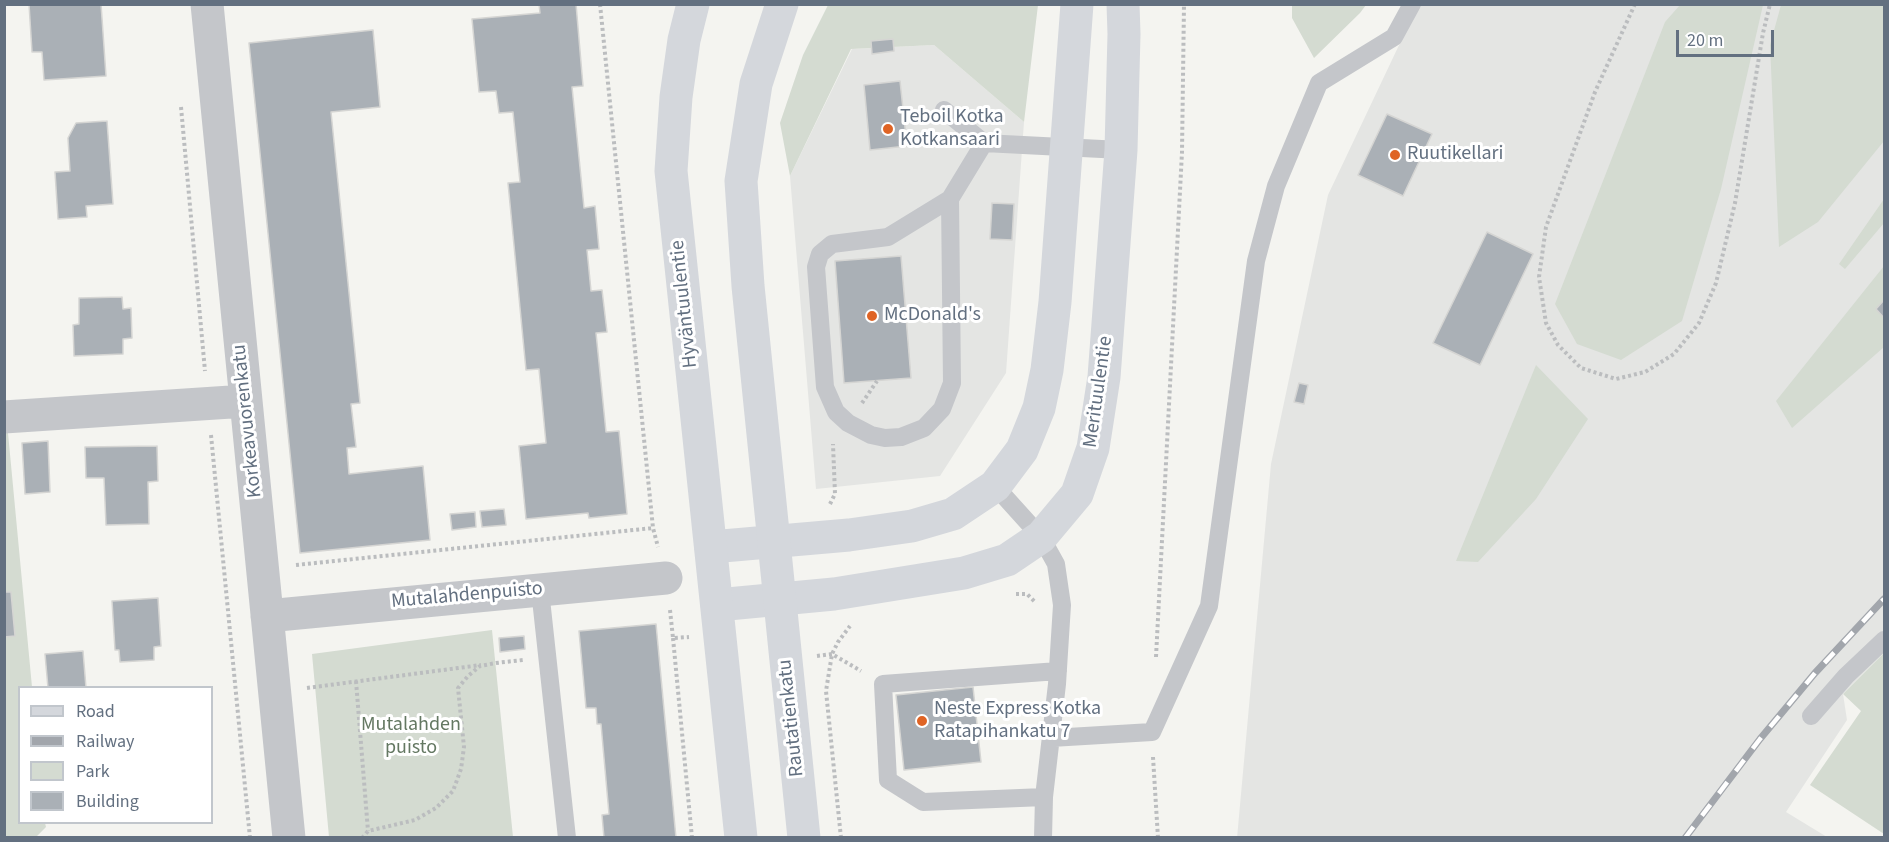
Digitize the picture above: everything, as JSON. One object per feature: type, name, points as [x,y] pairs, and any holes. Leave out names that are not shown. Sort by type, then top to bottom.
[{"type":"main road","name":"Hyväntuulentie","points":[[693,4],[684,40],[676,97],[671,171],[717,605]]},
{"type":"main road","points":[[780,599],[748,286],[741,181],[756,84],[782,4]]},
{"type":"main road","points":[[711,547],[849,535],[912,526],[953,514],[995,486],[1022,450],[1039,408],[1047,370],[1077,4]]},
{"type":"main road","name":"Merituulentie","points":[[717,605],[834,594],[964,573],[1007,560],[1041,537],[1077,494],[1093,448],[1104,377],[1121,150],[1123,4]]},
{"type":"main road","name":"Rautatienkatu","points":[[780,599],[804,837]]},
{"type":"main road","points":[[717,605],[741,837]]},
{"type":"street","name":"Korkeavuorenkatu","points":[[207,4],[289,837]]},
{"type":"street","points":[[4,417],[246,401]]},
{"type":"street","name":"Mutalahdenpuisto","points":[[267,616],[666,578]]},
{"type":"lane","points":[[1051,738],[1152,732],[1209,606],[1256,261],[1276,186],[1319,83],[1394,36],[1412,4]]},
{"type":"lane","points":[[944,110],[984,143],[1121,150]]},
{"type":"lane","points":[[950,199],[952,383],[942,409],[924,428],[901,437],[885,438],[871,435],[848,423],[836,412],[825,387],[816,267],[820,254],[832,244],[888,237],[950,199],[984,143]]},
{"type":"lane","points":[[995,486],[1041,537],[1056,564],[1062,605],[1058,671],[1044,797],[1043,837]]},
{"type":"lane","points":[[540,590],[567,837]]},
{"type":"lane","points":[[1811,716],[1846,676],[1884,640]]},
{"type":"lane","points":[[1044,797],[923,801],[888,780],[883,684],[1058,671]]},
{"type":"path","points":[[600,4],[653,528],[666,578]]},
{"type":"path","points":[[1155,661],[1182,152],[1184,4]]},
{"type":"path","points":[[1635,4],[1595,92],[1546,227],[1539,277],[1546,323],[1558,345],[1581,368],[1616,379],[1645,372],[1674,354],[1700,323],[1716,283],[1735,203],[1763,33],[1770,4]]},
{"type":"path","points":[[288,565],[653,528]]},
{"type":"path","points":[[673,638],[692,837]]},
{"type":"path","points":[[832,654],[883,684]]},
{"type":"path","points":[[301,688],[547,658]]},
{"type":"path","points":[[362,837],[368,831],[415,820],[436,808],[453,791],[461,769],[464,747],[458,688],[480,666],[496,663]]},
{"type":"path","points":[[356,681],[368,831]]},
{"type":"path","points":[[1152,732],[1158,837]]},
{"type":"shaded area","points":[[1418,5],[1884,5],[1884,653],[1843,694],[1847,720],[1786,812],[1827,837],[1237,838],[1271,464],[1328,195]]},
{"type":"shaded area","points":[[934,45],[1024,122],[1006,373],[940,476],[816,489],[790,176],[852,49]]},
{"type":"green space","points":[[1292,4],[1366,5],[1314,58],[1292,18]]},
{"type":"green space","points":[[828,5],[1038,5],[1024,122],[934,45],[851,49],[790,176],[780,123],[803,55]]},
{"type":"green space","points":[[1680,5],[1763,5],[1721,189],[1682,321],[1621,360],[1577,344],[1555,304],[1665,22]]},
{"type":"green space","points":[[1781,5],[1884,5],[1884,141],[1818,222],[1779,247],[1770,45]]},
{"type":"green space","points":[[1884,199],[1884,223],[1845,269],[1839,264]]},
{"type":"green space","points":[[1884,266],[1884,347],[1792,428],[1776,401]]},
{"type":"green space","points":[[1536,365],[1588,419],[1536,499],[1478,562],[1456,561]]},
{"type":"green space","points":[[4,433],[8,433],[32,686],[18,686],[18,824],[45,824],[46,827],[36,837],[5,838]]},
{"type":"green space","name":"Mutalahden puisto","points":[[492,630],[513,837],[329,837],[312,654]]},
{"type":"green space","points":[[1884,653],[1884,834],[1810,785],[1861,711],[1843,694]]},
{"type":"building","points":[[29,4],[101,4],[106,76],[44,80],[42,52],[32,52]]},
{"type":"building","points":[[539,4],[576,4],[583,86],[572,87],[584,208],[595,206],[599,249],[587,250],[591,291],[602,290],[607,332],[596,333],[606,432],[619,431],[627,514],[589,518],[588,513],[526,519],[519,446],[546,443],[539,369],[526,370],[508,183],[520,182],[513,112],[499,113],[496,91],[479,92],[472,19],[540,13]]},
{"type":"building","points":[[373,30],[380,107],[331,112],[360,403],[351,404],[356,447],[347,448],[349,474],[423,466],[430,540],[300,553],[249,43]]},
{"type":"building","points":[[893,39],[894,51],[872,54],[871,41]]},
{"type":"building","points":[[900,81],[907,146],[870,150],[864,85]]},
{"type":"building","name":"Ruutikellari","points":[[1387,114],[1432,134],[1403,196],[1358,175]]},
{"type":"building","points":[[107,121],[113,204],[86,206],[87,217],[58,219],[55,172],[70,171],[68,138],[76,123]]},
{"type":"building","points":[[992,203],[1014,204],[1012,240],[990,239]]},
{"type":"building","points":[[1487,232],[1533,254],[1480,365],[1433,343]]},
{"type":"building","points":[[901,256],[911,378],[844,383],[835,261]]},
{"type":"building","points":[[122,297],[123,309],[131,308],[132,338],[123,339],[123,354],[74,356],[73,325],[79,324],[79,298]]},
{"type":"building","points":[[1884,300],[1884,318],[1876,309]]},
{"type":"building","points":[[1299,383],[1308,385],[1304,404],[1294,402]]},
{"type":"building","points":[[48,441],[50,492],[25,494],[22,443]]},
{"type":"building","points":[[157,446],[158,481],[148,482],[149,524],[106,525],[104,478],[86,478],[85,447]]},
{"type":"building","points":[[504,509],[506,525],[482,527],[480,511]]},
{"type":"building","points":[[475,512],[476,527],[452,530],[450,514]]},
{"type":"building","points":[[4,592],[11,592],[15,636],[4,637]]},
{"type":"building","points":[[158,598],[161,646],[154,647],[154,660],[120,662],[119,650],[115,650],[112,601]]},
{"type":"building","points":[[656,624],[676,838],[604,838],[602,815],[609,814],[601,724],[597,724],[596,708],[586,708],[579,631]]},
{"type":"building","points":[[524,636],[525,649],[500,652],[499,638]]},
{"type":"building","points":[[83,651],[86,686],[48,686],[45,654]]},
{"type":"building","points":[[973,687],[981,762],[904,770],[896,695]]},
{"type":"railway","points":[[1685,838],[1760,739],[1815,673],[1884,599]]},
{"type":"place","name":"Teboil Kotka Kotkansaari","points":[[888,129]]},
{"type":"place","name":"Ruutikellari","points":[[1395,155]]},
{"type":"place","name":"McDonald's","points":[[872,316]]},
{"type":"place","name":"Neste Express Kotka Ratapihankatu 7","points":[[922,721]]}]
